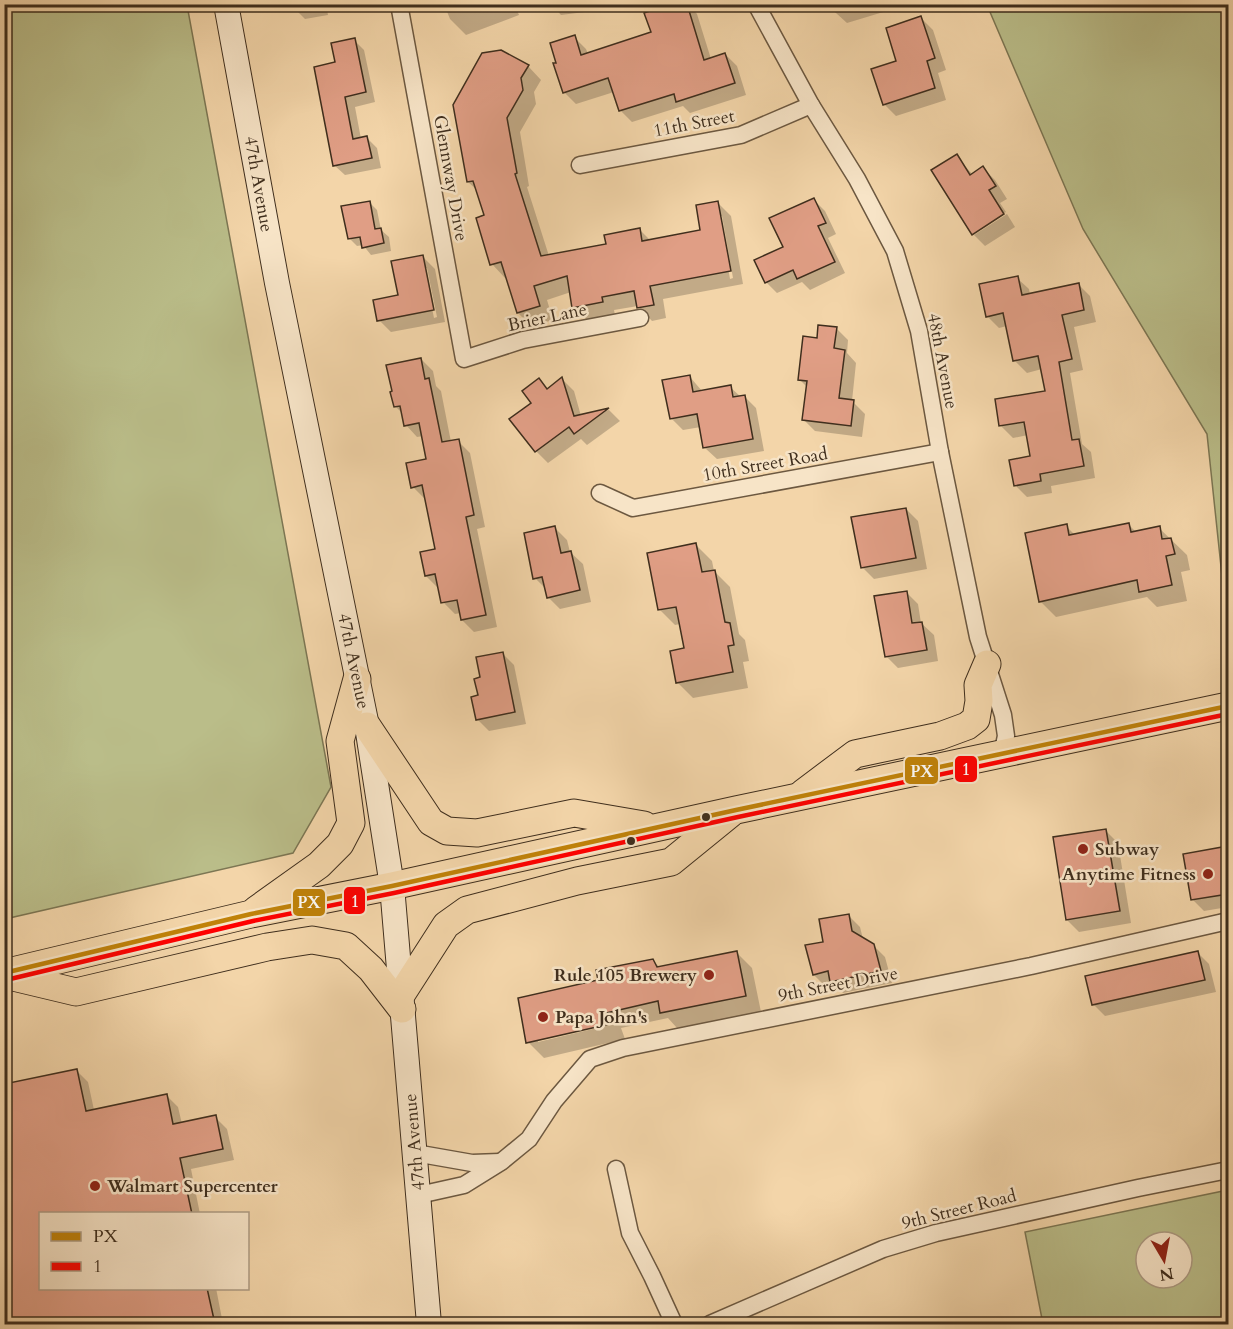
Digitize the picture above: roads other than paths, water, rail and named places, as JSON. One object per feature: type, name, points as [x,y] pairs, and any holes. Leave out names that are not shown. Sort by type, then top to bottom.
[{"type":"main road","name":"47th Avenue","points":[[226,4],[274,271],[367,726],[392,886],[429,1324]]},
{"type":"main road","points":[[797,797],[855,754],[940,736],[967,726],[976,719],[979,701],[978,685],[987,664]]},
{"type":"main road","points":[[251,914],[319,864],[340,844],[351,823],[340,741],[357,679]]},
{"type":"main road","points":[[4,974],[251,914],[289,908],[1228,706]]},
{"type":"main road","points":[[367,726],[431,822],[447,831],[477,833],[574,813],[657,827]]},
{"type":"main road","points":[[4,974],[76,992],[267,947],[312,940],[346,946],[402,1002],[446,925],[467,910],[577,880],[671,862],[736,810]]},
{"type":"street","name":"Glennway Drive","points":[[399,4],[464,359]]},
{"type":"street","name":"48th Avenue","points":[[756,4],[811,105],[857,179],[895,251],[920,331],[940,453],[978,637],[1003,715],[1006,736],[1002,755]]},
{"type":"street","name":"11th Street","points":[[580,165],[741,135],[811,105]]},
{"type":"street","name":"Brier Lane","points":[[464,359],[523,340],[640,318]]},
{"type":"street","name":"10th Street Road","points":[[600,493],[633,508],[940,453]]},
{"type":"street","name":"9th Street Drive","points":[[419,1196],[464,1185],[501,1162],[529,1139],[554,1101],[590,1059],[612,1052],[780,1015],[1031,966],[1228,921]]},
{"type":"street","points":[[415,1153],[472,1163],[501,1162]]},
{"type":"street","points":[[616,1169],[630,1233],[674,1324]]},
{"type":"street","name":"9th Street Road","points":[[710,1324],[864,1257],[915,1239],[1228,1170]]},
{"type":"place","name":"Subway","points":[[1083,849]]},
{"type":"place","name":"Anytime Fitness","points":[[1208,874]]},
{"type":"place","name":"Rule 105 Brewery","points":[[709,975]]},
{"type":"place","name":"Papa John's","points":[[543,1017]]},
{"type":"place","name":"Walmart Supercenter","points":[[95,1186]]}]
